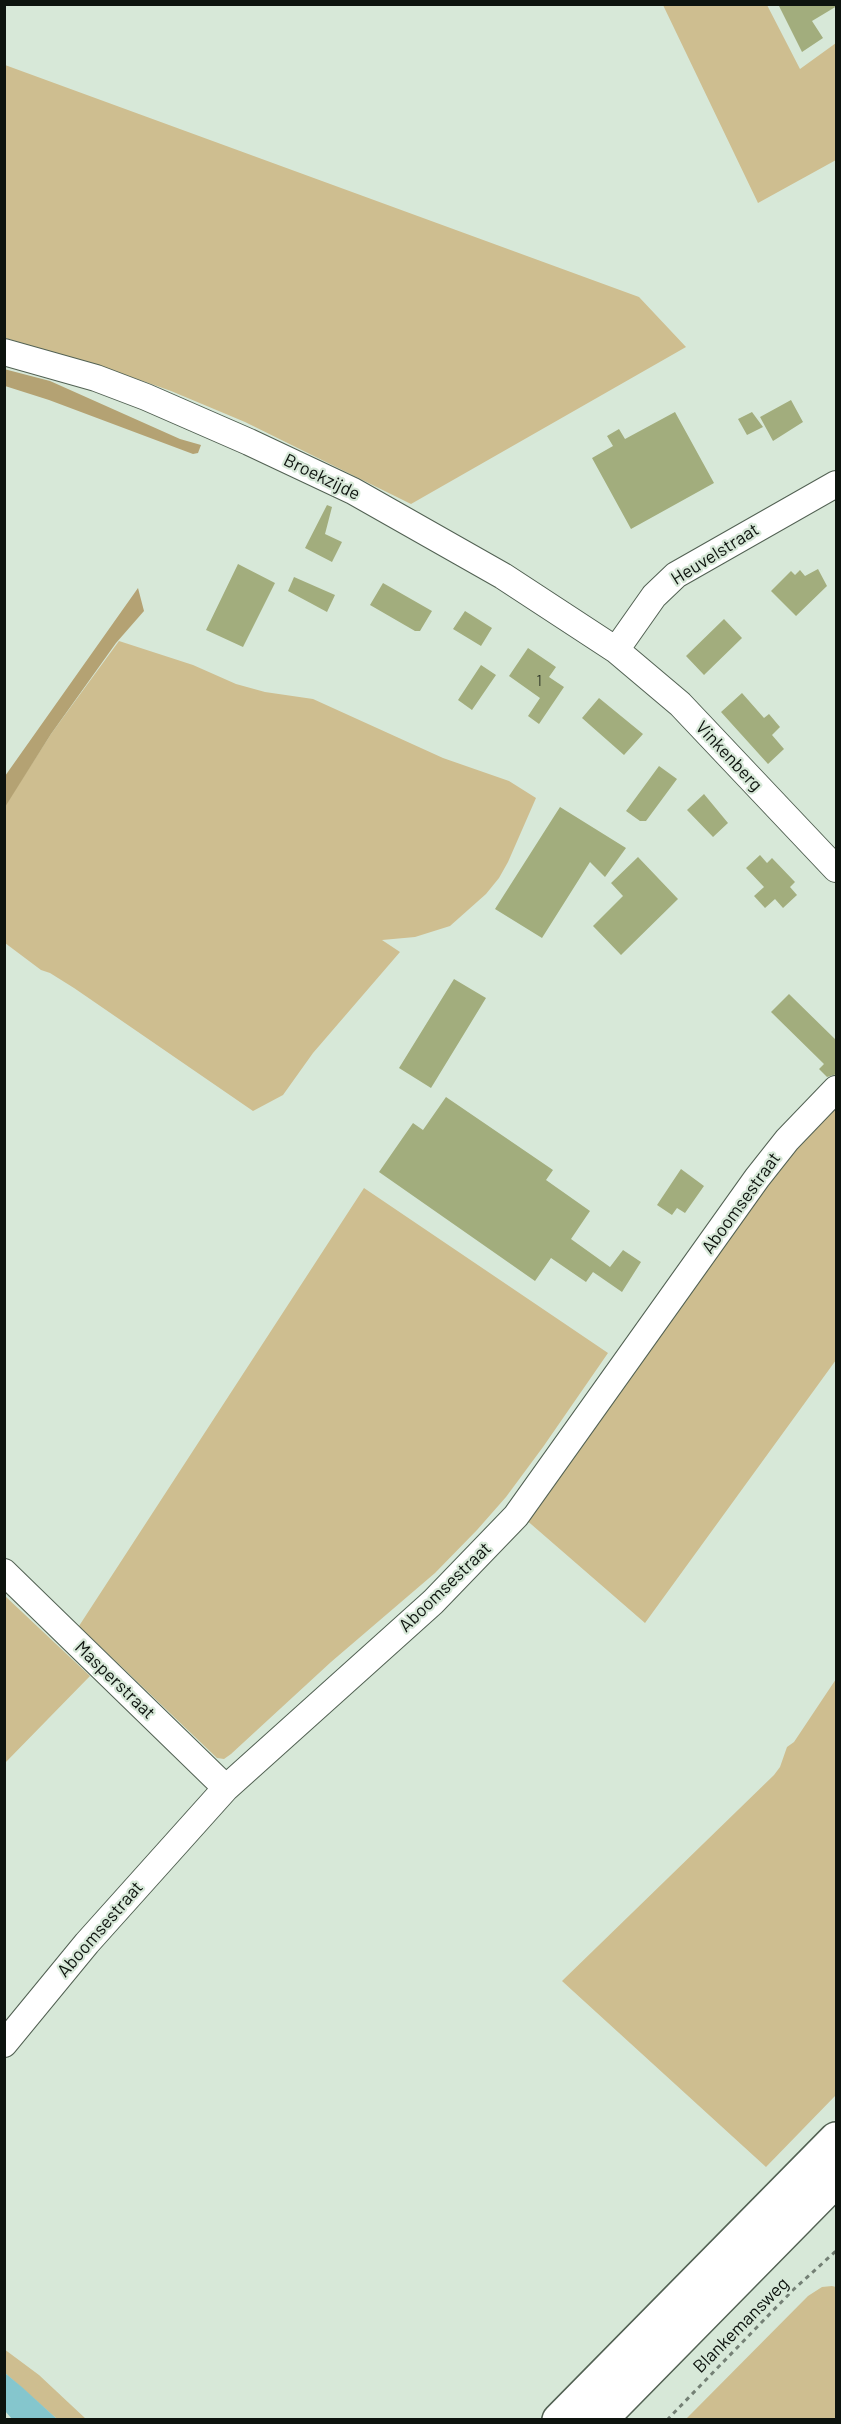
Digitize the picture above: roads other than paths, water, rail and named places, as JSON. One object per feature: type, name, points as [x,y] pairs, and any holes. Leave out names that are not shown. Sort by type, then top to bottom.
[{"type":"highway","points":[[559,2420],[837,2139]]},
{"type":"highway","points":[[600,2420],[837,2180]]},
{"type":"street","name":"Broekzijde","points":[[4,352],[96,378],[146,397],[353,491],[503,576],[615,650]]},
{"type":"street","name":"Heuvelstraat","points":[[615,650],[654,596],[676,575],[837,484]]},
{"type":"street","name":"Vinkenberg","points":[[615,650],[680,704],[837,869]]},
{"type":"street","name":"Aboomsestraat","points":[[4,2044],[87,1943],[226,1788],[433,1602],[516,1516],[757,1178],[787,1140],[837,1089]]},
{"type":"street","name":"Masperstraat","points":[[4,1572],[226,1788]]},
{"type":"water","points":[[5,2373],[57,2419],[12,2419],[5,2411]]}]
